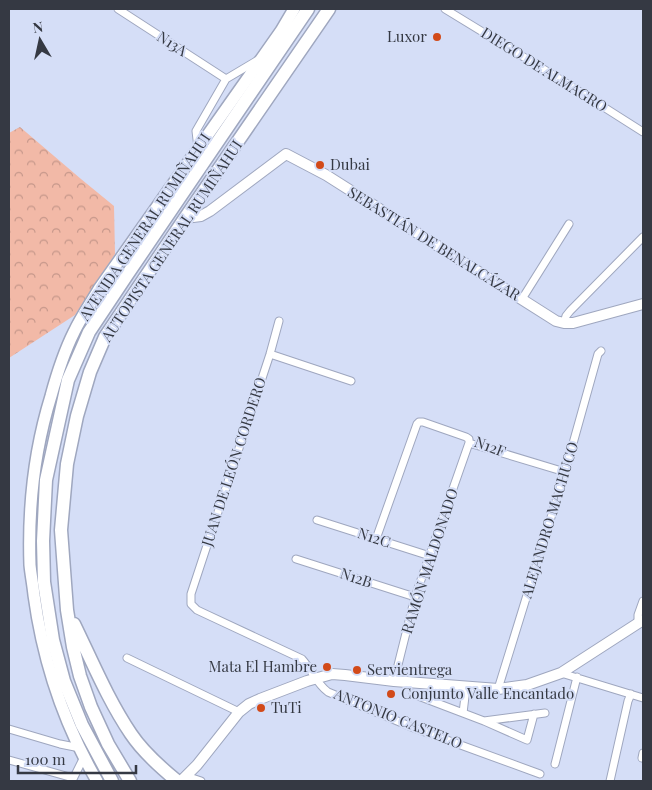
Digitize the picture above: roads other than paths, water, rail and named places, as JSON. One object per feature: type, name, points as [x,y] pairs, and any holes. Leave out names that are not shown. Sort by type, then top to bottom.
[{"type":"highway","name":"AUTOPISTA GENERAL RUMIÑAHUI","points":[[112,781],[82,725],[64,681],[53,640],[44,582],[42,541],[46,480],[68,380],[89,332],[308,9]]},
{"type":"highway","name":"AUTOPISTA GENERAL RUMIÑAHUI","points":[[130,781],[108,744],[91,707],[80,676],[67,610],[61,530],[69,454],[77,416],[90,372],[105,337],[329,9]]},
{"type":"highway","points":[[67,610],[115,708],[132,735],[146,753],[182,780]]},
{"type":"main road","name":"AVENIDA GENERAL RUMIÑAHUI","points":[[97,781],[82,752],[58,696],[47,661],[30,566],[32,482],[45,416],[58,370],[74,332],[99,289],[294,9]]},
{"type":"main road","points":[[87,781],[90,768]]},
{"type":"street","name":"N13A","points":[[118,9],[226,79]]},
{"type":"street","name":"DIEGO DE ALMAGRO","points":[[445,9],[643,132]]},
{"type":"street","points":[[198,148],[196,131],[226,79],[262,57]]},
{"type":"street","name":"SEBASTIÁN DE BENALCÁZAR","points":[[185,218],[201,216],[286,154],[326,175],[556,321],[564,323]]},
{"type":"street","points":[[522,299],[569,224]]},
{"type":"street","points":[[643,238],[570,311],[564,323],[573,323],[643,304]]},
{"type":"street","name":"JUAN DE LEÓN CORDERO","points":[[191,604],[190,594],[270,354],[279,321]]},
{"type":"street","name":"ALEJANDRO MACHUCO","points":[[498,689],[565,472],[598,354],[601,351]]},
{"type":"street","points":[[270,354],[351,381]]},
{"type":"street","name":"N12F","points":[[376,538],[417,424],[420,422],[466,437],[470,443],[565,472]]},
{"type":"street","name":"RAMÓN MALDONADO","points":[[394,681],[415,597],[470,443]]},
{"type":"street","name":"N12C","points":[[317,520],[430,556]]},
{"type":"street","name":"N12B","points":[[296,559],[415,597]]},
{"type":"street","points":[[182,780],[197,765],[239,712],[249,704],[260,699],[332,674],[466,688],[498,689],[527,685],[561,673],[641,622],[638,615],[643,601]]},
{"type":"street","name":"ANTONIO CASTELO","points":[[191,604],[197,610],[302,659],[320,686],[328,692],[414,728],[540,774]]},
{"type":"street","points":[[127,658],[239,712]]},
{"type":"street","points":[[561,673],[643,698]]},
{"type":"street","points":[[555,764],[577,677]]},
{"type":"street","points":[[463,712],[466,688]]},
{"type":"street","points":[[414,694],[463,712],[527,740],[534,714]]},
{"type":"street","points":[[610,781],[631,694]]},
{"type":"street","points":[[484,721],[545,713]]},
{"type":"street","points":[[9,729],[82,752],[73,779],[9,760]]},
{"type":"street","points":[[182,780],[201,781]]},
{"type":"place","name":"Luxor","points":[[437,37]]},
{"type":"place","name":"Dubai","points":[[320,165]]},
{"type":"place","name":"Mata El Hambre","points":[[327,667]]},
{"type":"place","name":"Servientrega","points":[[357,670]]},
{"type":"place","name":"Conjunto Valle Encantado","points":[[391,694]]},
{"type":"place","name":"TuTi","points":[[261,708]]}]
